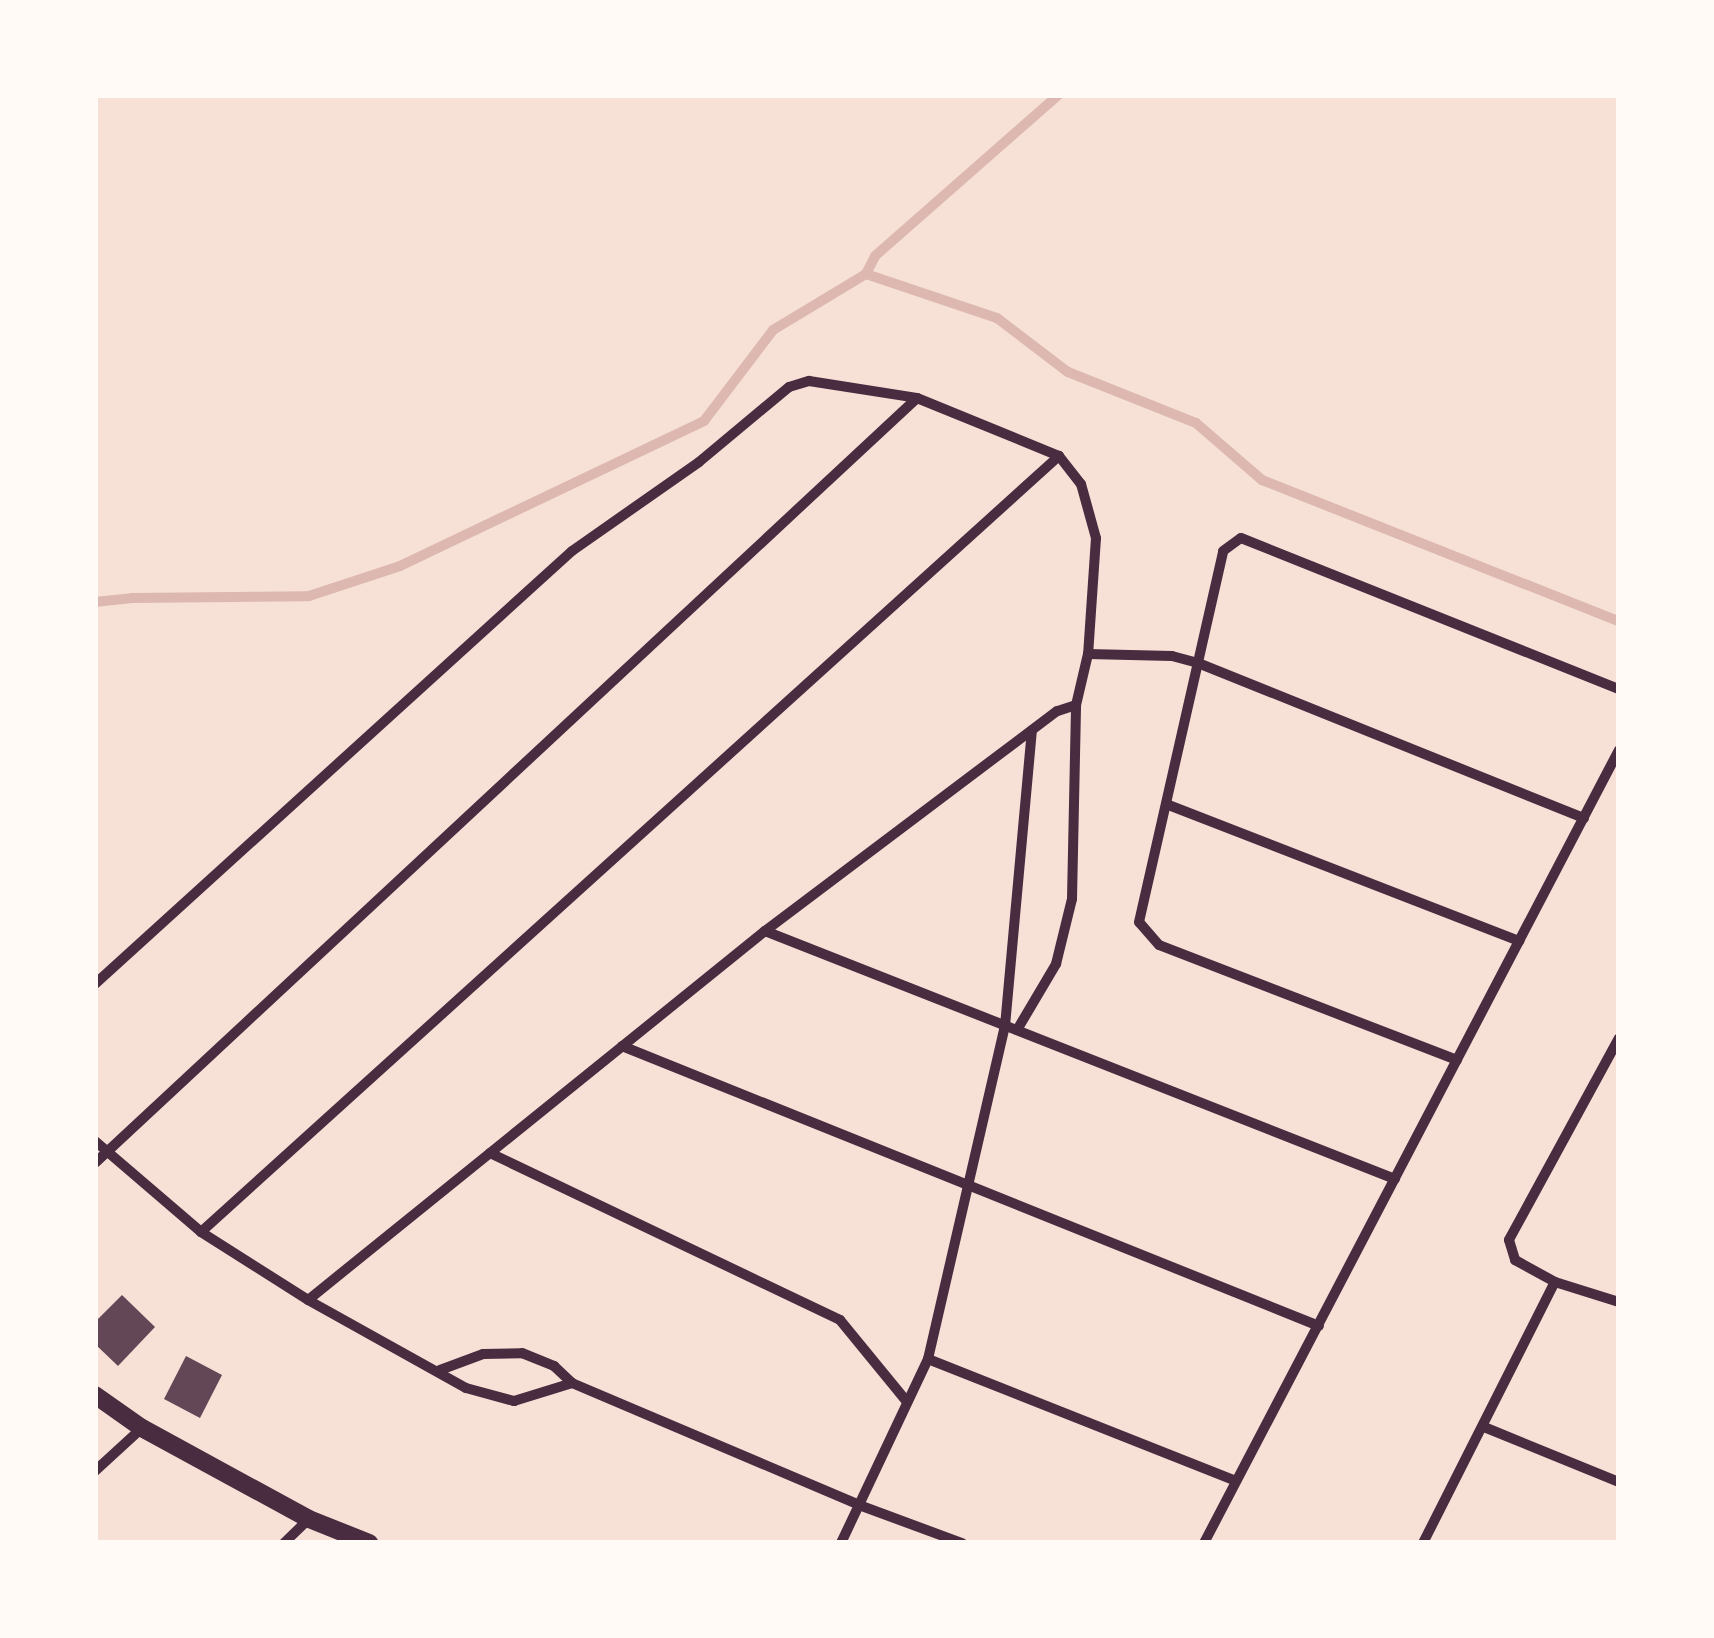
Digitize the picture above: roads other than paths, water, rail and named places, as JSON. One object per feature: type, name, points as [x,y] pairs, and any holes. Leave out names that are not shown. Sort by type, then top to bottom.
[{"type":"street","points":[[95,984],[572,550],[699,462],[789,387],[809,382],[917,398],[1059,456],[1081,484],[1094,524],[1088,654],[1076,704],[1072,899],[1056,964],[1011,1028]]},
{"type":"street","points":[[95,1163],[917,398]]},
{"type":"street","points":[[201,1232],[1059,456]]},
{"type":"street","points":[[1457,1060],[1159,945],[1139,922],[1223,551],[1241,538],[1619,689]]},
{"type":"street","points":[[1088,654],[1172,656],[1198,664],[1584,818]]},
{"type":"street","points":[[308,1300],[765,931],[1032,730],[1076,704]]},
{"type":"street","points":[[841,1543],[928,1360],[966,1183],[1011,1028],[1032,730]]},
{"type":"street","points":[[1204,1543],[1619,750]]},
{"type":"street","points":[[1166,804],[1519,941]]},
{"type":"street","points":[[765,931],[1395,1179]]},
{"type":"street","points":[[1619,1038],[1509,1240],[1515,1260],[1555,1282],[1619,1302]]},
{"type":"street","points":[[622,1046],[1319,1326]]},
{"type":"street","points":[[95,1140],[201,1232],[308,1300],[487,1397],[514,1402],[572,1383]]},
{"type":"street","points":[[490,1153],[840,1320],[907,1402]]},
{"type":"street","points":[[1423,1543],[1555,1282]]},
{"type":"street","points":[[440,1370],[484,1354],[522,1354],[554,1366],[572,1383],[859,1505],[962,1543]]},
{"type":"street","points":[[928,1360],[1236,1481]]},
{"type":"street","points":[[95,1395],[142,1428],[310,1519],[369,1543]]},
{"type":"street","points":[[95,1471],[142,1428]]},
{"type":"street","points":[[1484,1428],[1619,1482]]},
{"type":"street","points":[[284,1543],[310,1519]]},
{"type":"waterway","points":[[866,274],[875,256],[1058,95]]},
{"type":"waterway","points":[[95,602],[309,596],[400,566],[704,421],[773,330],[866,274],[997,318],[1068,372],[1196,423],[1262,480],[1619,621]]}]
